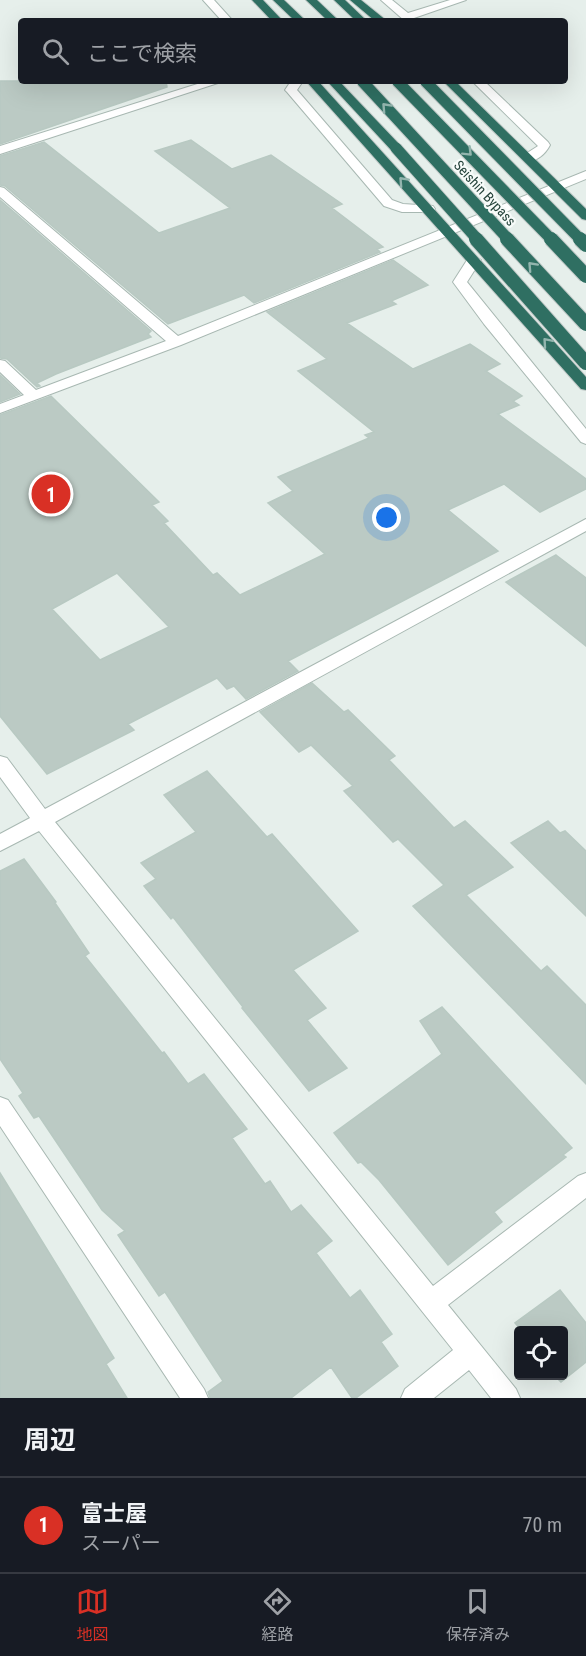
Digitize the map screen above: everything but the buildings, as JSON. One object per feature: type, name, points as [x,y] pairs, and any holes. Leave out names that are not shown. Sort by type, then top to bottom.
[{"type":"highway","points":[[278,0],[298,18]]},
{"type":"highway","points":[[311,0],[331,18]]},
{"type":"highway","points":[[339,0],[359,18]]},
{"type":"highway","points":[[355,0],[378,18]]},
{"type":"highway","points":[[260,3],[268,18]]},
{"type":"highway","points":[[260,3],[275,18]]},
{"type":"highway","points":[[315,84],[586,386]]},
{"type":"highway","points":[[336,84],[396,148],[586,363]]},
{"type":"highway","name":"Seishin Bypass","points":[[365,84],[586,324]]},
{"type":"highway","name":"Seishin Bypass","points":[[400,84],[482,166],[586,276]]},
{"type":"highway","points":[[428,84],[586,244]]},
{"type":"highway","points":[[452,84],[584,212]]},
{"type":"street","points":[[208,0],[225,18]]},
{"type":"street","points":[[386,0],[408,18]]},
{"type":"street","points":[[412,18],[461,0]]},
{"type":"street","points":[[0,150],[209,84]]},
{"type":"street","points":[[295,84],[291,90],[388,203],[402,208],[429,209]]},
{"type":"street","points":[[481,84],[544,145],[541,151],[528,158]]},
{"type":"street","points":[[0,409],[176,342],[586,175]]},
{"type":"street","points":[[0,191],[176,342]]},
{"type":"street","points":[[474,260],[460,282],[586,439]]},
{"type":"street","points":[[0,364],[33,396]]},
{"type":"street","points":[[0,843],[586,524]]},
{"type":"street","points":[[0,763],[42,820],[507,1398]]},
{"type":"street","points":[[0,1107],[195,1398]]},
{"type":"street","points":[[431,1303],[586,1184]]},
{"type":"street","points":[[414,1398],[471,1352]]},
{"type":"place","name":"富士屋","points":[[51,494]]}]
